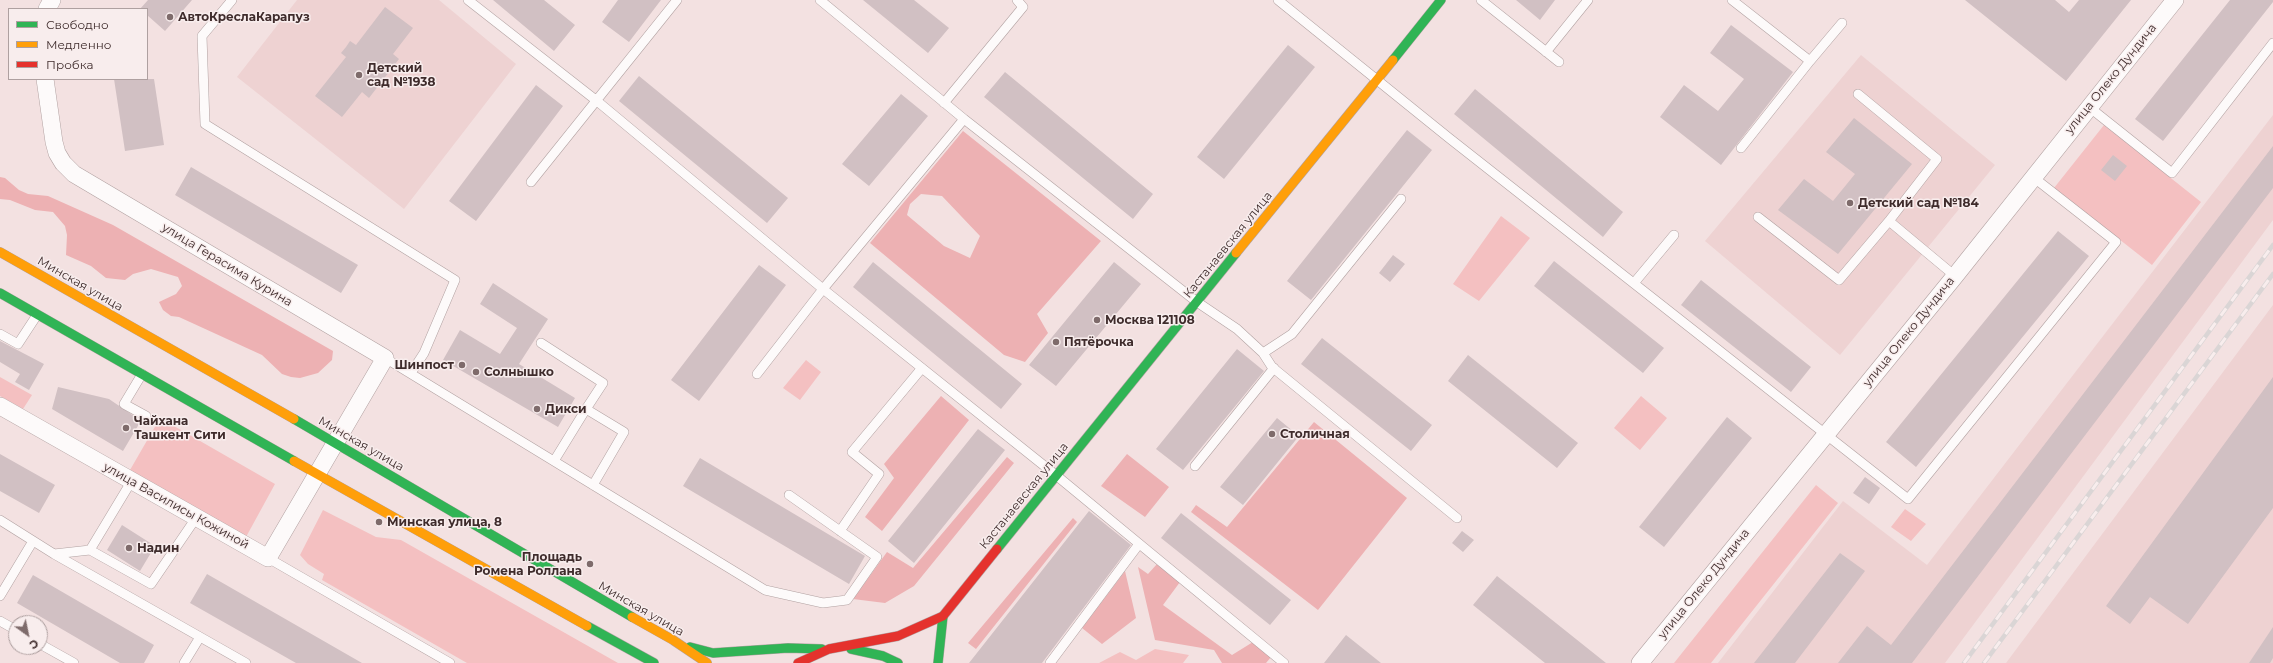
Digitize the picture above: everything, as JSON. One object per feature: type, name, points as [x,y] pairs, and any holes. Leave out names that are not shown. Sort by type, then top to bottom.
[{"type":"main road","name":"Кастанаевская улица","points":[[798,663],[829,649],[898,636],[943,616],[1442,0]]},
{"type":"main road","name":"Минская улица","points":[[0,252],[335,443],[673,640],[707,663]]},
{"type":"main road","points":[[0,293],[317,474],[654,663]]},
{"type":"main road","points":[[938,663],[943,616]]},
{"type":"main road","points":[[673,640],[713,653],[788,648],[829,649]]},
{"type":"main road","name":"Кастанаевская улица","points":[[840,648],[863,651],[898,663]]},
{"type":"street","name":"улица Олеко Дундича","points":[[1640,663],[1955,276],[2175,0]]},
{"type":"street","name":"улица Герасима Курина","points":[[45,80],[56,148],[63,163],[74,174],[385,358]]},
{"type":"street","points":[[268,558],[385,358]]},
{"type":"street","name":"улица Василисы Кожиной","points":[[0,406],[131,482],[268,558]]},
{"type":"lane","points":[[232,0],[202,36],[205,124],[455,280],[424,353],[411,373]]},
{"type":"lane","points":[[468,0],[597,101],[823,288],[1057,476],[1284,663]]},
{"type":"lane","points":[[532,182],[676,0]]},
{"type":"lane","points":[[820,0],[964,119],[1197,302],[1237,329],[1263,353],[1274,368],[1457,518]]},
{"type":"lane","points":[[944,103],[1023,7],[1017,0]]},
{"type":"lane","points":[[1278,0],[1825,435],[1908,499],[2116,242],[2034,177]]},
{"type":"lane","points":[[1481,0],[1559,62]]},
{"type":"lane","points":[[1546,52],[1588,0]]},
{"type":"lane","points":[[1732,0],[1810,62]]},
{"type":"lane","points":[[1742,148],[1842,23]]},
{"type":"lane","points":[[2089,107],[2172,172],[2273,43]]},
{"type":"lane","points":[[1758,217],[1839,280],[1889,221],[1937,159],[1858,94]]},
{"type":"lane","points":[[757,374],[823,288],[964,119]]},
{"type":"lane","points":[[1263,353],[1292,334],[1401,199]]},
{"type":"lane","points":[[1889,221],[1955,276]]},
{"type":"lane","points":[[1634,283],[1674,235]]},
{"type":"lane","points":[[0,334],[18,344],[37,315]]},
{"type":"lane","points":[[541,344],[603,383],[554,461]]},
{"type":"lane","points":[[385,358],[765,590],[823,603],[847,600],[878,557],[789,495]]},
{"type":"lane","points":[[840,531],[879,474],[852,452],[922,368]]},
{"type":"lane","points":[[1195,466],[1274,368]]},
{"type":"lane","points":[[142,374],[124,404],[146,416]]},
{"type":"lane","points":[[586,409],[624,432],[593,485]]},
{"type":"lane","points":[[90,550],[131,482]]},
{"type":"lane","points":[[54,554],[90,550],[151,584],[196,518]]},
{"type":"lane","points":[[0,520],[54,554],[246,663]]},
{"type":"lane","points":[[0,596],[33,541]]},
{"type":"lane","points":[[1050,663],[1139,544]]},
{"type":"lane","points":[[268,558],[450,663]]},
{"type":"lane","points":[[184,663],[200,637]]},
{"type":"lane","points":[[48,648],[74,663]]},
{"type":"shaded area","points":[[297,0],[439,0],[516,64],[404,209],[237,77]]},
{"type":"shaded area","name":"Детский сад №184","points":[[1861,55],[1995,165],[1840,355],[1705,241]]},
{"type":"shaded area","points":[[2273,115],[2273,220],[1945,663],[1718,663],[1843,501],[1927,565]]},
{"type":"shaded area","points":[[2104,125],[2201,202],[2152,265],[2054,188]]},
{"type":"shaded area","points":[[963,131],[1101,241],[1037,314],[1048,333],[1025,362],[1004,355],[870,243]],"holes":[[[921,194],[942,196],[980,236],[970,258],[944,246],[907,215],[910,204]]]},
{"type":"shaded area","points":[[0,177],[5,178],[19,190],[28,194],[48,196],[113,225],[333,351],[332,360],[318,373],[300,378],[291,377],[282,374],[262,355],[179,317],[171,316],[163,310],[159,302],[176,294],[182,286],[178,277],[151,269],[133,274],[125,280],[106,278],[91,266],[66,255],[67,235],[65,226],[53,212],[35,210],[10,200],[0,199]]},
{"type":"shaded area","points":[[1501,216],[1530,238],[1479,301],[1453,284]]},
{"type":"shaded area","points":[[2273,305],[2273,663],[2006,663]]},
{"type":"shaded area","points":[[806,360],[821,372],[800,400],[783,388]]},
{"type":"shaded area","points":[[0,377],[32,395],[23,409],[0,396]]},
{"type":"shaded area","points":[[941,396],[969,420],[882,531],[865,517],[894,478],[884,464]]},
{"type":"shaded area","points":[[1641,396],[1667,418],[1640,450],[1614,428]]},
{"type":"shaded area","points":[[160,418],[275,484],[246,537],[130,470]]},
{"type":"shaded area","points":[[1314,422],[1407,498],[1318,610],[1191,512],[1196,505],[1227,527]]},
{"type":"shaded area","points":[[1127,454],[1169,487],[1145,517],[1101,486]]},
{"type":"shaded area","points":[[1007,457],[1014,463],[914,586],[885,603],[853,599],[887,552],[913,568]]},
{"type":"shaded area","points":[[1816,485],[1838,503],[1711,663],[1674,663]]},
{"type":"shaded area","points":[[1905,509],[1926,524],[1911,541],[1891,527]]},
{"type":"shaded area","points":[[323,510],[376,537],[401,540],[618,663],[467,663],[322,580],[324,574],[308,564],[300,555]]},
{"type":"shaded area","points":[[1073,518],[1077,522],[976,649],[968,643]]},
{"type":"shaded area","points":[[1157,564],[1180,582],[1163,605],[1232,655],[1253,642],[1271,657],[1266,663],[1222,663],[1214,650],[1155,640],[1138,567],[1148,574]]},
{"type":"shaded area","points":[[1125,571],[1136,618],[1102,644],[1082,628]]},
{"type":"shaded area","points":[[1155,649],[1189,655],[1183,663],[1099,663],[1120,652],[1136,660]]},
{"type":"building","points":[[148,0],[192,0],[165,31],[148,16],[148,8],[141,8]]},
{"type":"building","points":[[493,0],[544,0],[575,25],[554,51]]},
{"type":"building","points":[[618,0],[661,0],[629,42],[602,22]]},
{"type":"building","points":[[863,0],[914,0],[949,28],[928,53]]},
{"type":"building","points":[[1516,0],[1555,0],[1540,20]]},
{"type":"building","points":[[1965,0],[2055,0],[2069,12],[2079,0],[2131,0],[2066,81]]},
{"type":"building","points":[[2230,0],[2273,0],[2273,2],[2163,141],[2135,119]]},
{"type":"building","name":"Детский сад №1938","points":[[385,7],[413,28],[393,54],[399,59],[369,98],[362,92],[342,117],[315,96],[346,57],[341,53],[350,41],[356,45]]},
{"type":"building","points":[[1731,25],[1793,72],[1721,165],[1660,117],[1684,85],[1718,111],[1744,79],[1710,53]]},
{"type":"building","points":[[1288,45],[1315,67],[1224,179],[1197,157]]},
{"type":"building","points":[[1005,72],[1153,194],[1133,219],[984,97]]},
{"type":"building","points":[[639,76],[788,198],[767,223],[619,101]]},
{"type":"building","points":[[154,79],[164,145],[125,151],[114,80]]},
{"type":"building","points":[[536,85],[563,106],[476,221],[449,201]]},
{"type":"building","points":[[1475,89],[1623,212],[1603,237],[1454,114]]},
{"type":"building","points":[[901,94],[928,116],[869,186],[842,164]]},
{"type":"building","points":[[1854,118],[1912,164],[1838,254],[1778,210],[1804,179],[1833,201],[1855,174],[1826,152]]},
{"type":"building","points":[[1407,130],[1432,150],[1311,300],[1287,281]]},
{"type":"building","points":[[2273,146],[2273,188],[1912,663],[1838,663],[1867,626],[1891,645]]},
{"type":"building","points":[[2113,155],[2127,166],[2115,181],[2101,170]]},
{"type":"building","points":[[191,167],[358,265],[341,293],[175,195]]},
{"type":"building","points":[[2058,231],[2089,256],[1916,467],[1886,442]]},
{"type":"building","points":[[1393,255],[1405,264],[1390,282],[1379,273]]},
{"type":"building","points":[[1554,261],[1664,348],[1643,373],[1534,286]]},
{"type":"building","points":[[873,262],[1022,384],[1001,409],[853,287]]},
{"type":"building","points":[[1114,262],[1141,284],[1056,386],[1029,365]]},
{"type":"building","points":[[759,265],[786,285],[699,401],[671,380]]},
{"type":"building","points":[[1701,280],[1811,367],[1791,392],[1681,305]]},
{"type":"building","points":[[493,283],[548,319],[519,364],[575,398],[558,427],[443,360],[460,330],[500,354],[517,328],[480,304]]},
{"type":"building","points":[[1322,338],[1432,425],[1411,451],[1301,364]]},
{"type":"building","points":[[0,341],[44,364],[29,390],[15,382],[20,374],[0,362]]},
{"type":"building","points":[[1237,349],[1264,371],[1183,470],[1156,449]]},
{"type":"building","points":[[1468,355],[1578,443],[1557,468],[1448,381]]},
{"type":"building","points":[[2273,377],[2273,508],[2188,624],[2150,597],[2130,624],[2106,606]]},
{"type":"building","points":[[58,387],[109,399],[134,416],[139,424],[123,451],[52,409]]},
{"type":"building","points":[[1727,417],[1752,438],[1664,547],[1639,527]]},
{"type":"building","points":[[1277,418],[1299,436],[1243,505],[1220,487]]},
{"type":"building","points":[[978,429],[1005,450],[914,563],[888,541]]},
{"type":"building","points":[[0,454],[55,485],[39,513],[0,491]]},
{"type":"building","points":[[700,458],[865,556],[849,584],[683,486]]},
{"type":"building","points":[[1865,477],[1880,488],[1869,504],[1853,493]]},
{"type":"building","points":[[1089,511],[1131,545],[1042,663],[969,663]]},
{"type":"building","points":[[1181,513],[1291,600],[1270,625],[1161,538]]},
{"type":"building","points":[[122,525],[155,546],[140,571],[107,550]]},
{"type":"building","points":[[1462,531],[1474,540],[1463,552],[1452,543]]},
{"type":"building","points":[[1840,553],[1865,571],[1795,663],[1754,663]]},
{"type":"building","points":[[207,574],[362,663],[296,663],[190,603]]},
{"type":"building","points":[[33,575],[154,645],[144,663],[120,663],[48,621],[48,615],[38,615],[17,603]]},
{"type":"building","points":[[1497,576],[1606,663],[1545,663],[1473,605]]},
{"type":"building","points":[[2273,627],[2273,658],[2270,663],[2249,663]]},
{"type":"building","points":[[1346,635],[1381,663],[1324,663]]},
{"type":"railway","points":[[1964,663],[2273,245]]},
{"type":"railway","points":[[1984,663],[2273,274]]},
{"type":"traffic: fast","points":[[1393,60],[1441,0]]},
{"type":"traffic: fast","points":[[997,549],[1236,253]]},
{"type":"traffic: fast","points":[[0,293],[294,461]]},
{"type":"traffic: fast","points":[[294,419],[632,617]]},
{"type":"traffic: fast","points":[[938,663],[943,616]]},
{"type":"traffic: fast","points":[[587,626],[654,663]]},
{"type":"traffic: fast","points":[[690,647],[713,653],[788,648],[822,649]]},
{"type":"traffic: fast","points":[[851,649],[883,656],[898,663]]},
{"type":"traffic: slow","points":[[1236,253],[1393,60]]},
{"type":"traffic: slow","points":[[0,252],[294,419]]},
{"type":"traffic: slow","points":[[294,461],[587,626]]},
{"type":"traffic: slow","points":[[632,617],[673,640],[707,663]]},
{"type":"traffic: jam","points":[[798,663],[829,649],[898,636],[943,616],[997,549]]},
{"type":"place","name":"АвтоКреслаКарапуз","points":[[170,17]]},
{"type":"place","name":"Детский сад №1938","points":[[359,75]]},
{"type":"place","name":"Детский сад №184","points":[[1850,203]]},
{"type":"place","name":"Москва 121108","points":[[1097,320]]},
{"type":"place","name":"Пятёрочка","points":[[1056,342]]},
{"type":"place","name":"Шинпост","points":[[462,365]]},
{"type":"place","name":"Солнышко","points":[[476,372]]},
{"type":"place","name":"Дикси","points":[[537,409]]},
{"type":"place","name":"Чайхана Ташкент Сити","points":[[126,428]]},
{"type":"place","name":"Столичная","points":[[1272,434]]},
{"type":"place","name":"Минская улица, 8","points":[[379,522]]},
{"type":"place","name":"Надин","points":[[129,548]]},
{"type":"place","name":"Площадь Ромена Роллана","points":[[590,564]]}]
